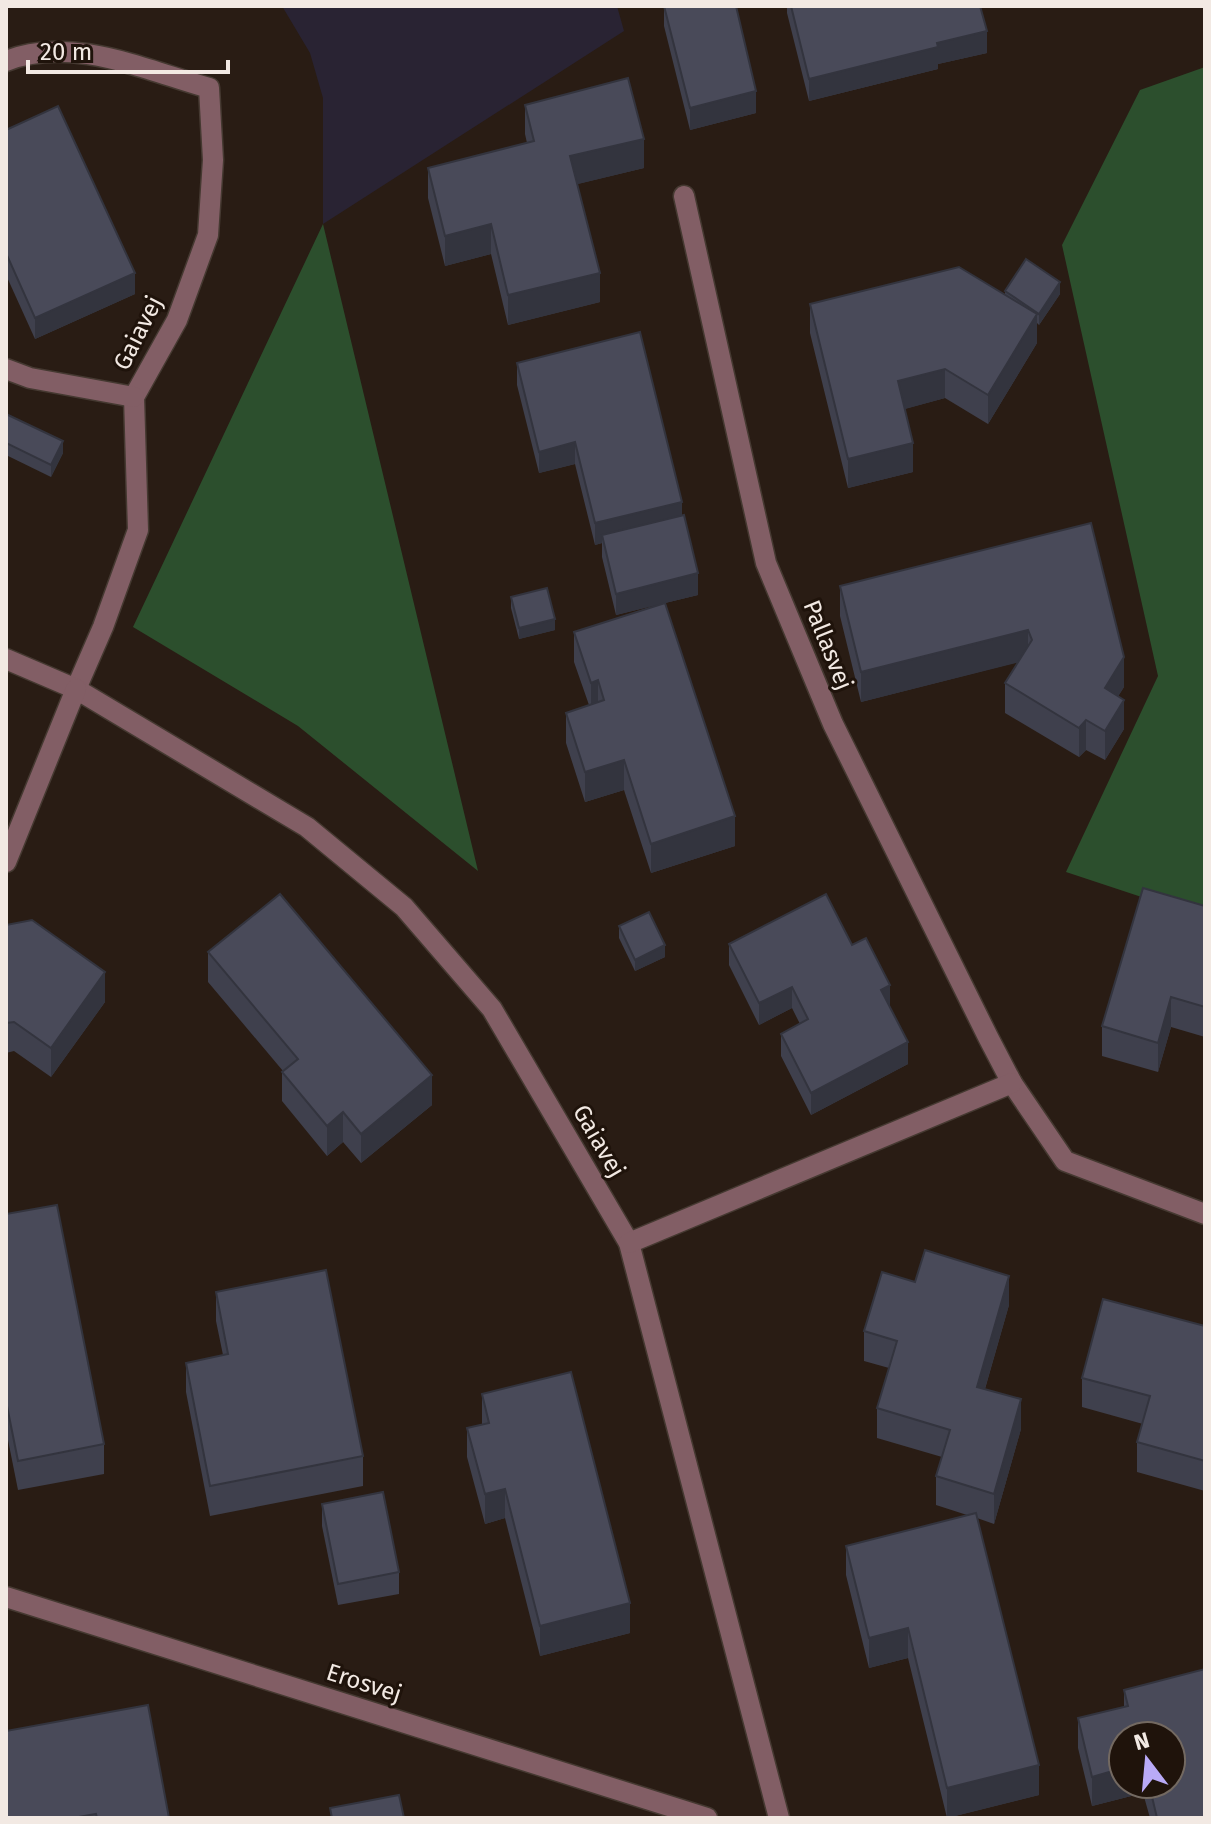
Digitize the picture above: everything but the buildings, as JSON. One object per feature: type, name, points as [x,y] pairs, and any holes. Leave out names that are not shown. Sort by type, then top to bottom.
[{"type":"street","name":"Gaiavej","points":[[6,61],[26,53],[83,52],[209,88],[213,160],[208,235],[177,320],[134,397],[138,530],[103,627],[76,689]]},
{"type":"street","name":"Pallasvej","points":[[684,196],[766,563],[833,724],[1012,1083],[1065,1161],[1205,1214]]},
{"type":"street","points":[[6,369],[30,378],[134,397]]},
{"type":"street","name":"Gaiavej","points":[[6,659],[76,689],[307,827],[404,907],[492,1009],[629,1243],[779,1818]]},
{"type":"street","points":[[6,862],[76,689]]},
{"type":"street","points":[[629,1243],[1012,1083]]},
{"type":"street","name":"Erosvej","points":[[6,1597],[707,1818]]},
{"type":"shaded area","points":[[282,6],[617,6],[624,31],[323,224],[323,98],[310,53]]},
{"type":"green space","points":[[1205,67],[1205,918],[1066,872],[1158,676],[1062,245],[1140,90]]},
{"type":"green space","points":[[323,224],[478,871],[298,726],[133,627]]}]
